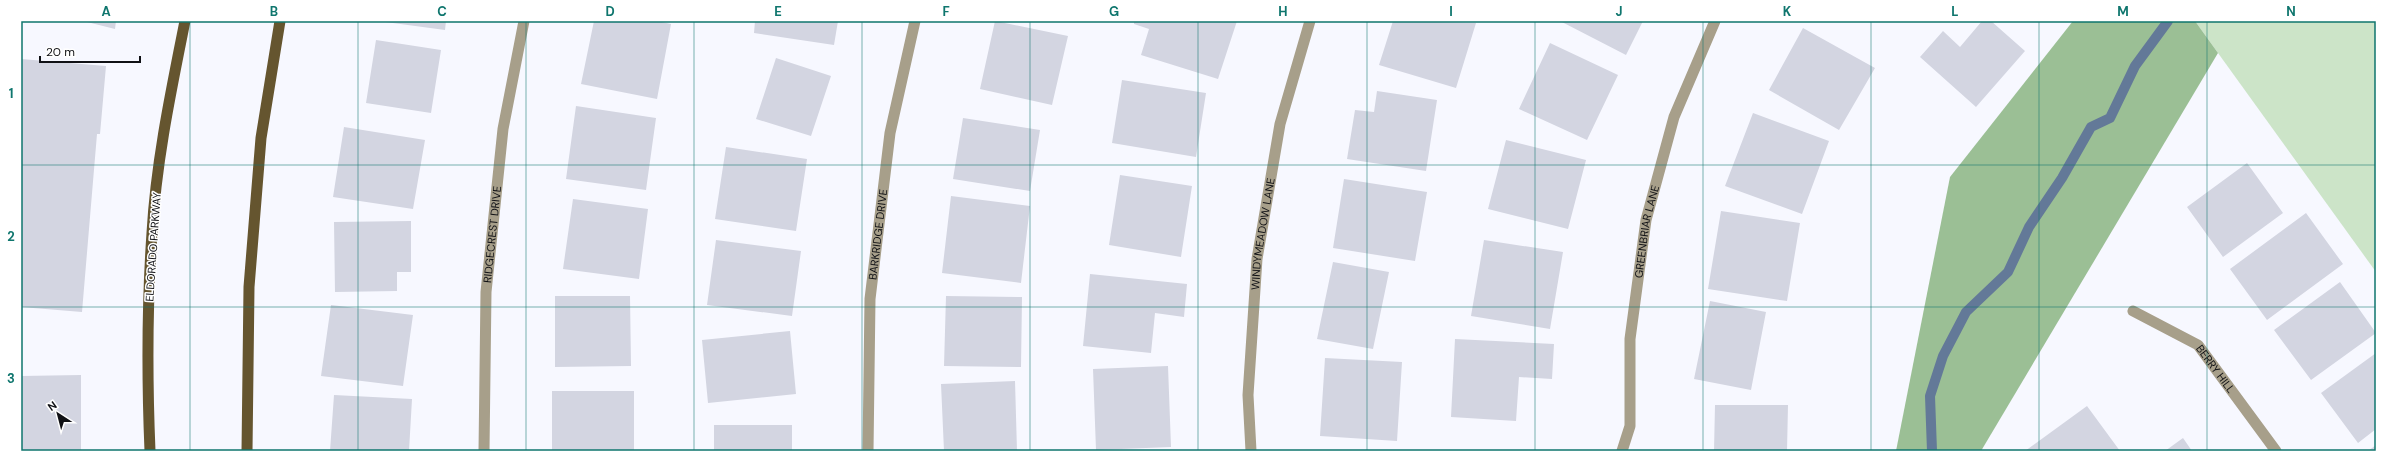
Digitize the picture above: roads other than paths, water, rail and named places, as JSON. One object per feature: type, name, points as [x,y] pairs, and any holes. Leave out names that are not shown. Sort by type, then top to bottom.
[{"type":"main road","name":"ELDORADO PARKWAY","points":[[150,451],[148,326],[152,232],[165,124],[185,21]]},
{"type":"main road","points":[[247,451],[249,287],[261,138],[280,21]]},
{"type":"street","name":"RIDGECREST DRIVE","points":[[484,451],[486,292],[503,129],[524,21]]},
{"type":"street","name":"BARKRIDGE DRIVE","points":[[868,451],[870,299],[890,133],[914,21]]},
{"type":"street","name":"WINDYMEADOW LANE","points":[[1251,451],[1248,395],[1257,259],[1280,124],[1310,21]]},
{"type":"street","name":"GREENBRIAR LANE","points":[[1622,451],[1630,426],[1630,339],[1646,220],[1674,117],[1715,21]]},
{"type":"street","name":"BERRY HILL","points":[[2133,311],[2198,345],[2276,451]]},
{"type":"waterway","points":[[1932,451],[1930,396],[1943,356],[1966,312],[2008,272],[2029,227],[2062,178],[2091,127],[2110,118],[2135,66],[2168,21]]}]
